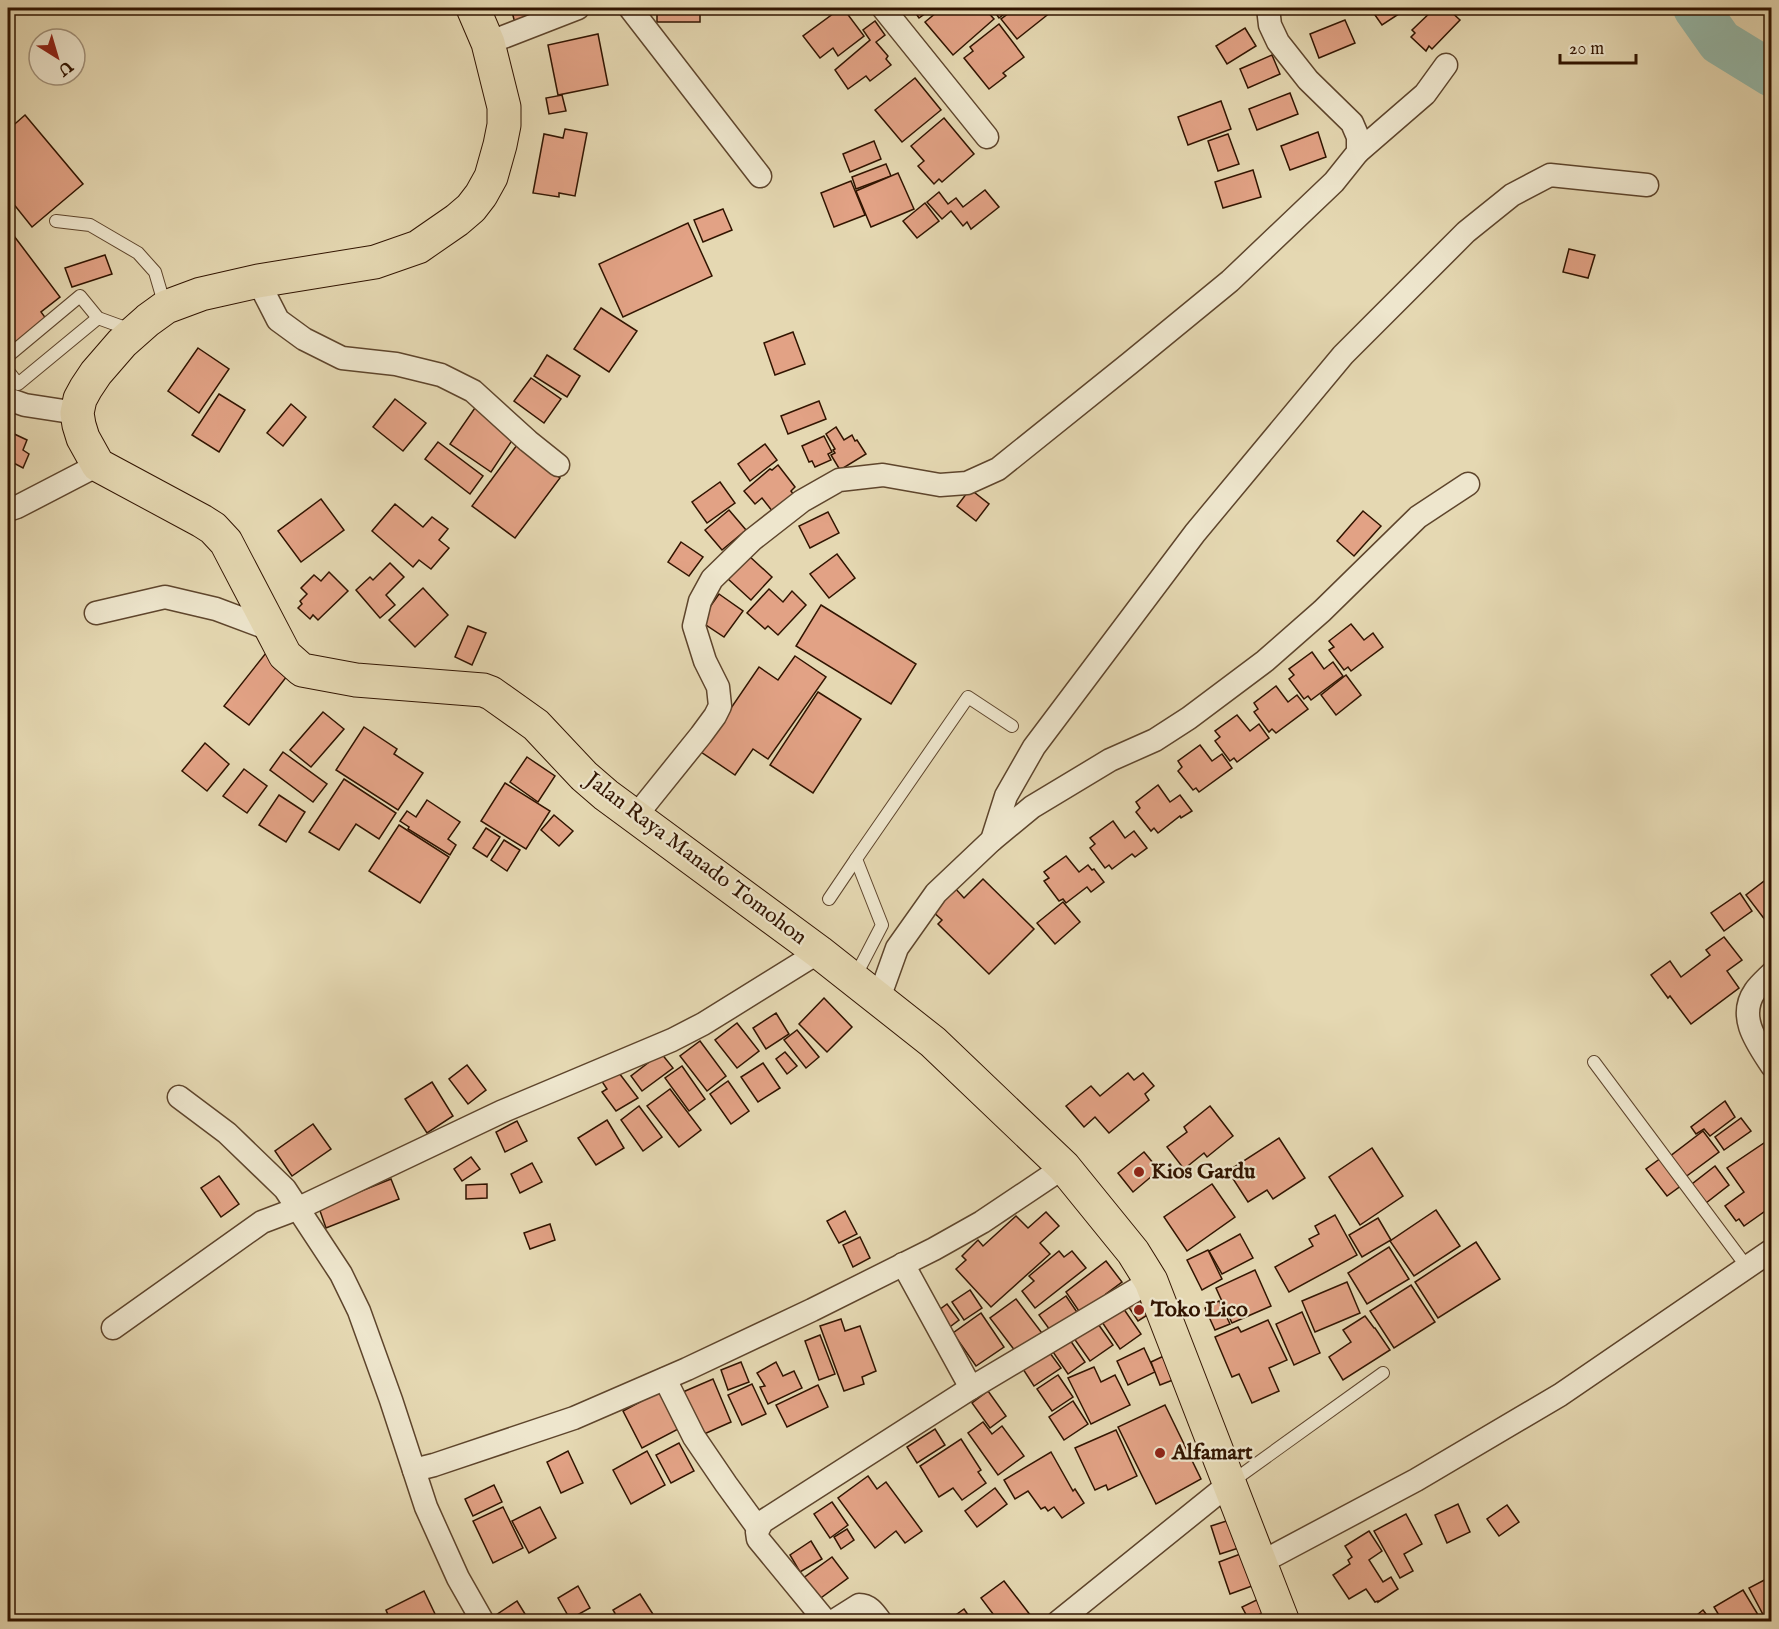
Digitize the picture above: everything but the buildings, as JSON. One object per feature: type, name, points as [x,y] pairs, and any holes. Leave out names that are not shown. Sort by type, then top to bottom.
[{"type":"highway","points":[[98,465],[83,438],[77,413],[80,399],[96,373],[134,332],[166,307],[201,294],[258,281],[375,262],[398,255],[432,238],[471,208],[491,177],[504,125],[504,107],[488,43],[473,8]]},
{"type":"highway","name":"Jalan Raya Manado Tomohon","points":[[98,465],[213,528],[226,542],[285,655],[302,670],[356,680],[483,690],[536,724],[584,776],[634,817],[819,952],[933,1042],[1064,1167],[1133,1252],[1151,1281],[1283,1622]]},
{"type":"street","points":[[488,43],[578,8]]},
{"type":"street","points":[[630,8],[760,176]]},
{"type":"street","points":[[883,8],[987,137]]},
{"type":"street","points":[[1268,8],[1270,25],[1278,42],[1308,80],[1352,123],[1358,137],[1358,152]]},
{"type":"street","points":[[634,817],[701,735],[720,706],[718,687],[705,660],[694,626],[700,600],[712,579],[752,540],[802,501],[839,480],[883,475],[940,485],[967,483],[998,469],[1230,281],[1334,182],[1358,152],[1425,94],[1446,65]]},
{"type":"street","points":[[992,840],[1006,796],[1034,747],[1194,533],[1343,355],[1404,292],[1466,232],[1512,195],[1550,175],[1647,184]]},
{"type":"street","points":[[258,281],[278,320],[304,339],[342,358],[396,364],[441,375],[473,391],[558,465]]},
{"type":"street","points":[[10,401],[77,413]]},
{"type":"street","points":[[8,510],[98,465]]},
{"type":"street","points":[[879,998],[897,948],[903,938],[936,893],[992,840],[1032,807],[1110,760],[1155,740],[1189,718],[1265,661],[1322,612],[1418,517],[1468,484]]},
{"type":"street","points":[[96,613],[165,597],[216,609],[272,630]]},
{"type":"street","points":[[112,1328],[262,1222],[298,1208],[501,1112],[672,1040],[703,1024],[819,952]]},
{"type":"street","points":[[1772,973],[1754,992],[1747,1010],[1752,1034],[1772,1066]]},
{"type":"street","points":[[179,1096],[227,1133],[285,1190],[341,1274],[359,1311],[426,1507],[453,1568],[483,1622]]},
{"type":"street","points":[[414,1470],[574,1418],[665,1379],[812,1310],[903,1264],[982,1222],[1064,1167]]},
{"type":"street","points":[[1260,1563],[1416,1480],[1560,1395],[1772,1250]]},
{"type":"street","points":[[903,1264],[971,1388]]},
{"type":"street","points":[[881,1622],[874,1612],[864,1605],[859,1605],[831,1622],[823,1618],[758,1539],[758,1528],[767,1518],[971,1388],[1151,1281]]},
{"type":"street","points":[[665,1379],[694,1437],[758,1528]]},
{"type":"street","points":[[1058,1622],[1229,1484]]},
{"type":"lane","points":[[56,221],[90,225],[138,253],[155,272],[166,307]]},
{"type":"lane","points":[[8,356],[80,296],[98,318],[134,332]]},
{"type":"lane","points":[[8,371],[18,384],[98,318]]},
{"type":"lane","points":[[829,899],[968,697],[1012,726]]},
{"type":"lane","points":[[854,979],[882,925],[856,860]]},
{"type":"lane","points":[[1594,1062],[1747,1267]]},
{"type":"lane","points":[[1229,1484],[1383,1373]]},
{"type":"waterway","points":[[1696,8],[1720,42],[1772,74]]},
{"type":"place","name":"Kios Gardu","points":[[1139,1172]]},
{"type":"place","name":"Toko Lico","points":[[1139,1310]]},
{"type":"place","name":"Alfamart","points":[[1160,1453]]}]
